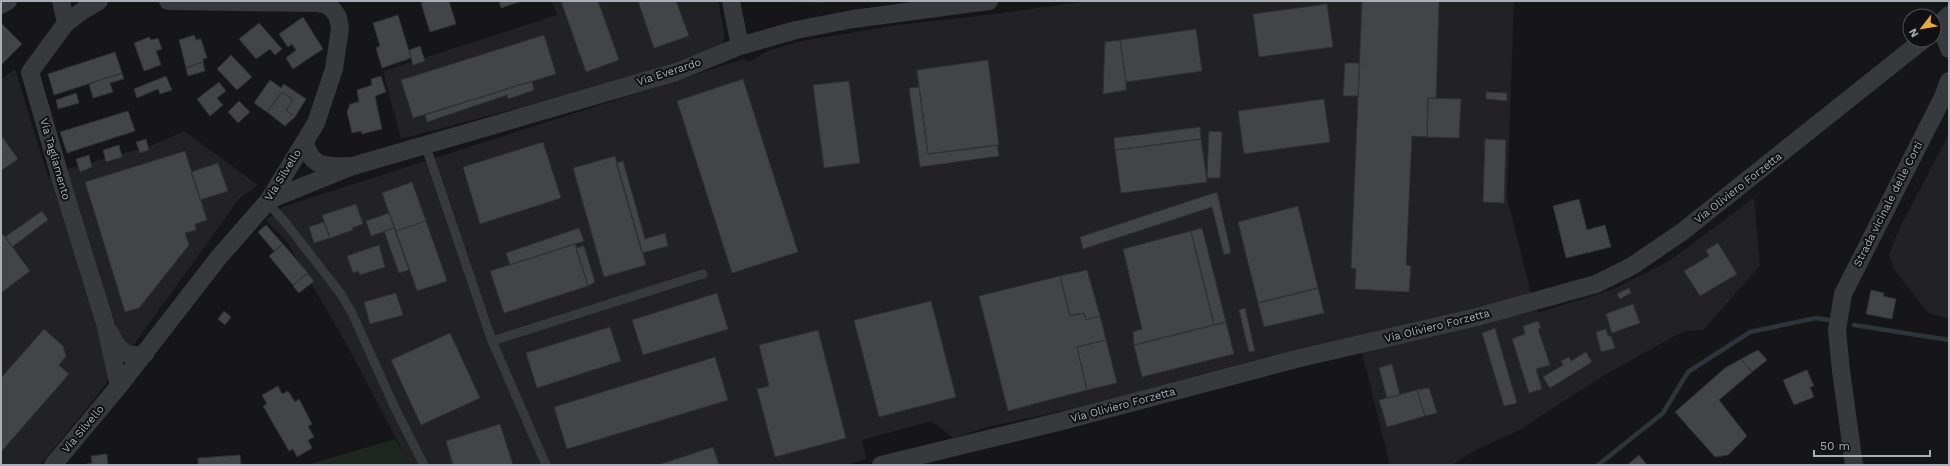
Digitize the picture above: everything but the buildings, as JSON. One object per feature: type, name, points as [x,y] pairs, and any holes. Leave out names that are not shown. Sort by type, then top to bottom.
[{"type":"street","points":[[1,5],[8,1]]},
{"type":"street","points":[[61,1],[66,23]]},
{"type":"street","name":"Via Tagliamento","points":[[99,1],[66,23],[30,72],[64,190],[105,323],[119,386]]},
{"type":"street","name":"Via Silvello","points":[[52,465],[145,354],[219,257],[268,201],[316,123],[334,69],[340,29],[338,17],[334,10],[327,5],[317,3],[168,1]]},
{"type":"street","points":[[731,1],[740,46]]},
{"type":"street","name":"Via Everardo","points":[[268,201],[353,166],[676,72],[740,46],[796,30],[853,19],[989,1]]},
{"type":"street","points":[[1942,28],[1949,49]]},
{"type":"street","name":"Via Oliviero Forzetta","points":[[881,465],[1062,421],[1296,359],[1477,316],[1596,284],[1632,266],[1682,232],[1913,48]]},
{"type":"street","name":"Strada vicinale delle Corti","points":[[1854,465],[1840,371],[1837,330],[1843,294],[1943,97],[1949,81]]},
{"type":"street","name":"Via Everardo","points":[[305,141],[309,155],[318,163],[332,166],[353,166]]},
{"type":"street","name":"Via Tagliamento","points":[[105,323],[120,351],[133,356],[145,354]]},
{"type":"lane","points":[[425,144],[492,341],[546,465]]},
{"type":"lane","points":[[268,201],[341,294],[352,313],[395,408],[424,465]]},
{"type":"lane","points":[[492,341],[703,274]]},
{"type":"shaded area","points":[[552,1],[718,1],[725,37],[721,45],[632,78],[401,139],[383,71],[557,15]]},
{"type":"shaded area","points":[[1089,1],[1514,1],[1507,198],[1530,290],[1538,313],[1614,289],[1669,261],[1754,198],[1760,266],[1703,330],[1686,331],[1671,338],[1598,379],[1518,431],[1477,449],[1452,465],[1390,465],[1358,336],[1260,359],[1076,408],[987,427],[953,438],[932,421],[862,440],[866,459],[845,465],[410,465],[347,345],[287,242],[266,220],[285,206],[744,59],[748,62],[768,51],[802,41],[897,25],[979,16]]},
{"type":"shaded area","points":[[15,69],[48,177],[68,169],[153,145],[184,131],[258,185],[239,199],[96,397],[40,465],[1,465],[1,79]]},
{"type":"shaded area","points":[[1949,134],[1949,319],[1928,313],[1894,269],[1889,255],[1898,231]]},
{"type":"shaded area","points":[[395,439],[410,465],[307,465]]},
{"type":"waterway","points":[[1598,465],[1663,413],[1688,372],[1750,332],[1816,318],[1828,320]]},
{"type":"waterway","points":[[1854,325],[1949,340]]}]
